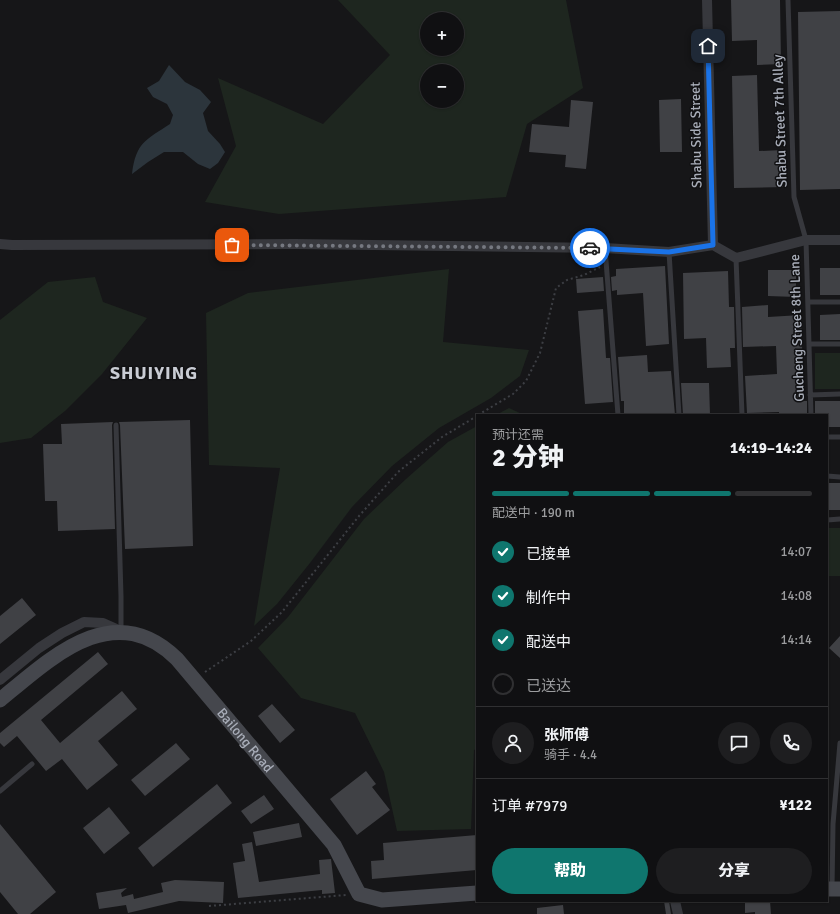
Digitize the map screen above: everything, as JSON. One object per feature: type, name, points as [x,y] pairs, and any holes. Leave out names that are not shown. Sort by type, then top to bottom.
[{"type":"street","name":"Shabu Side Street","points":[[707,0],[713,245]]},
{"type":"street","points":[[0,244],[295,244],[605,248],[669,252],[713,245],[736,258],[806,240],[840,240]]},
{"type":"street","points":[[0,680],[39,648],[62,633],[84,622],[103,623],[120,631]]},
{"type":"street","name":"Bailong Road","points":[[0,700],[50,659],[71,647],[105,633],[120,631],[141,635],[161,644],[195,679],[334,845],[359,894]]},
{"type":"street","points":[[359,894],[382,900],[476,893]]},
{"type":"street","points":[[675,902],[678,914]]},
{"type":"lane","name":"Shabu Street 7th Alley","points":[[788,0],[794,197],[806,240]]},
{"type":"lane","name":"Gucheng Street 8th Lane","points":[[806,240],[811,414]]},
{"type":"lane","points":[[605,248],[618,414]]},
{"type":"lane","points":[[669,252],[679,414]]},
{"type":"lane","points":[[736,258],[742,414]]},
{"type":"lane","points":[[808,302],[840,302]]},
{"type":"lane","points":[[809,344],[840,344]]},
{"type":"lane","points":[[810,394],[840,394]]},
{"type":"lane","points":[[116,425],[122,596],[120,631]]},
{"type":"lane","points":[[828,437],[840,437]]},
{"type":"lane","points":[[828,476],[840,476]]},
{"type":"lane","points":[[828,520],[840,519]]},
{"type":"lane","points":[[833,889],[833,824],[840,743]]},
{"type":"lane","points":[[0,791],[32,764]]},
{"type":"path","points":[[480,414],[513,394],[526,381],[540,353],[556,288],[567,280],[584,275],[606,264]]},
{"type":"path","points":[[195,679],[251,641],[282,612],[359,516],[398,472],[442,437],[476,416]]},
{"type":"path","points":[[209,906],[359,894]]},
{"type":"shaded area","points":[[338,0],[566,0],[583,88],[527,124],[506,197],[279,214],[205,202],[236,146],[218,78],[323,124],[390,55]]},
{"type":"shaded area","points":[[169,65],[185,82],[200,90],[211,102],[203,113],[208,131],[225,152],[218,163],[210,169],[198,164],[183,152],[164,152],[132,174],[139,148],[148,138],[170,124],[173,115],[167,104],[153,97],[147,88],[159,81]]},
{"type":"shaded area","points":[[449,269],[443,342],[529,350],[520,376],[491,398],[439,428],[392,466],[352,507],[277,604],[254,626],[280,468],[209,465],[206,313],[248,293]]},
{"type":"shaded area","points":[[95,277],[103,302],[147,318],[102,374],[65,411],[31,438],[0,443],[0,320],[48,282]]},
{"type":"shaded area","points":[[815,353],[840,353],[840,389],[815,389]]},
{"type":"shaded area","points":[[509,408],[522,414],[498,414]]},
{"type":"shaded area","points":[[476,427],[476,749],[474,750],[471,829],[397,831],[384,772],[355,713],[301,698],[258,648],[288,617],[364,519],[448,442]]},
{"type":"shaded area","points":[[828,528],[840,528],[840,576],[828,576]]},
{"type":"building","points":[[731,0],[780,0],[781,64],[757,65],[757,40],[732,41]]},
{"type":"building","points":[[840,11],[840,189],[800,190],[798,12]]},
{"type":"building","points":[[757,75],[759,151],[783,150],[783,187],[734,188],[732,76]]},
{"type":"building","points":[[681,99],[682,152],[660,152],[659,100]]},
{"type":"building","points":[[571,100],[593,102],[586,169],[565,167],[566,155],[529,152],[532,124],[569,127]]},
{"type":"building","points":[[665,266],[669,344],[646,346],[643,293],[617,295],[617,290],[612,291],[611,277],[616,276],[616,269]]},
{"type":"building","points":[[820,268],[840,268],[840,295],[820,295]]},
{"type":"building","points":[[768,270],[796,270],[796,297],[768,296]]},
{"type":"building","points":[[728,271],[729,307],[734,307],[735,348],[730,348],[731,367],[707,368],[706,338],[684,339],[683,273]]},
{"type":"building","points":[[603,277],[604,291],[577,293],[576,279]]},
{"type":"building","points":[[768,305],[768,317],[801,315],[804,401],[807,401],[807,414],[779,414],[779,412],[747,413],[745,376],[777,374],[776,346],[743,347],[742,307]]},
{"type":"building","points":[[603,309],[606,358],[610,358],[613,402],[585,404],[578,311]]},
{"type":"building","points":[[840,314],[840,340],[820,340],[820,315]]},
{"type":"building","points":[[647,355],[648,372],[671,371],[675,414],[624,414],[624,401],[621,401],[618,357]]},
{"type":"building","points":[[681,383],[709,383],[710,414],[683,414]]},
{"type":"building","points":[[815,401],[840,401],[840,427],[828,427],[828,414],[815,414]]},
{"type":"building","points":[[190,420],[193,546],[125,549],[119,422]]},
{"type":"building","points":[[113,422],[115,529],[58,531],[57,501],[45,501],[43,444],[62,444],[61,424]]},
{"type":"building","points":[[828,483],[840,483],[840,510],[828,510]]},
{"type":"building","points":[[22,598],[36,615],[0,644],[0,616]]},
{"type":"building","points":[[840,636],[840,658],[829,648]]},
{"type":"building","points":[[98,652],[108,664],[41,720],[60,743],[122,691],[137,709],[98,741],[118,765],[87,790],[62,759],[46,771],[17,736],[4,747],[0,743],[0,733]]},
{"type":"building","points":[[272,704],[295,730],[280,743],[258,716]]},
{"type":"building","points":[[176,743],[190,759],[145,796],[131,780]]},
{"type":"building","points":[[366,771],[376,784],[372,787],[390,810],[357,835],[330,799]]},
{"type":"building","points":[[217,784],[232,803],[153,867],[138,848]]},
{"type":"building","points":[[264,795],[274,809],[251,824],[241,811]]},
{"type":"building","points":[[109,807],[130,833],[104,854],[83,828]]},
{"type":"building","points":[[299,823],[302,837],[256,846],[253,832]]},
{"type":"building","points":[[0,824],[56,892],[30,914],[18,914],[0,892]]},
{"type":"building","points":[[476,835],[476,870],[372,879],[371,861],[384,860],[383,843]]},
{"type":"building","points":[[252,842],[259,882],[320,874],[319,860],[331,859],[335,893],[322,894],[322,890],[238,898],[233,863],[245,861],[242,844]]},
{"type":"building","points":[[175,880],[224,882],[223,903],[179,901],[128,913],[126,905],[99,909],[96,893],[127,888],[121,893],[122,897],[133,894],[134,899],[163,892],[161,883]]},
{"type":"building","points":[[664,902],[669,902],[671,914],[666,914]]},
{"type":"building","points":[[770,902],[771,914],[755,914],[755,912],[745,913],[745,903]]},
{"type":"building","points":[[563,905],[564,914],[537,914],[537,908]]},
{"type":"way so far","points":[[232,245],[295,244],[590,248]]},
{"type":"district","name":"SHUIYING","points":[[154,373]]},
{"type":"route","points":[[590,248],[669,252],[713,245],[708,46]]}]
